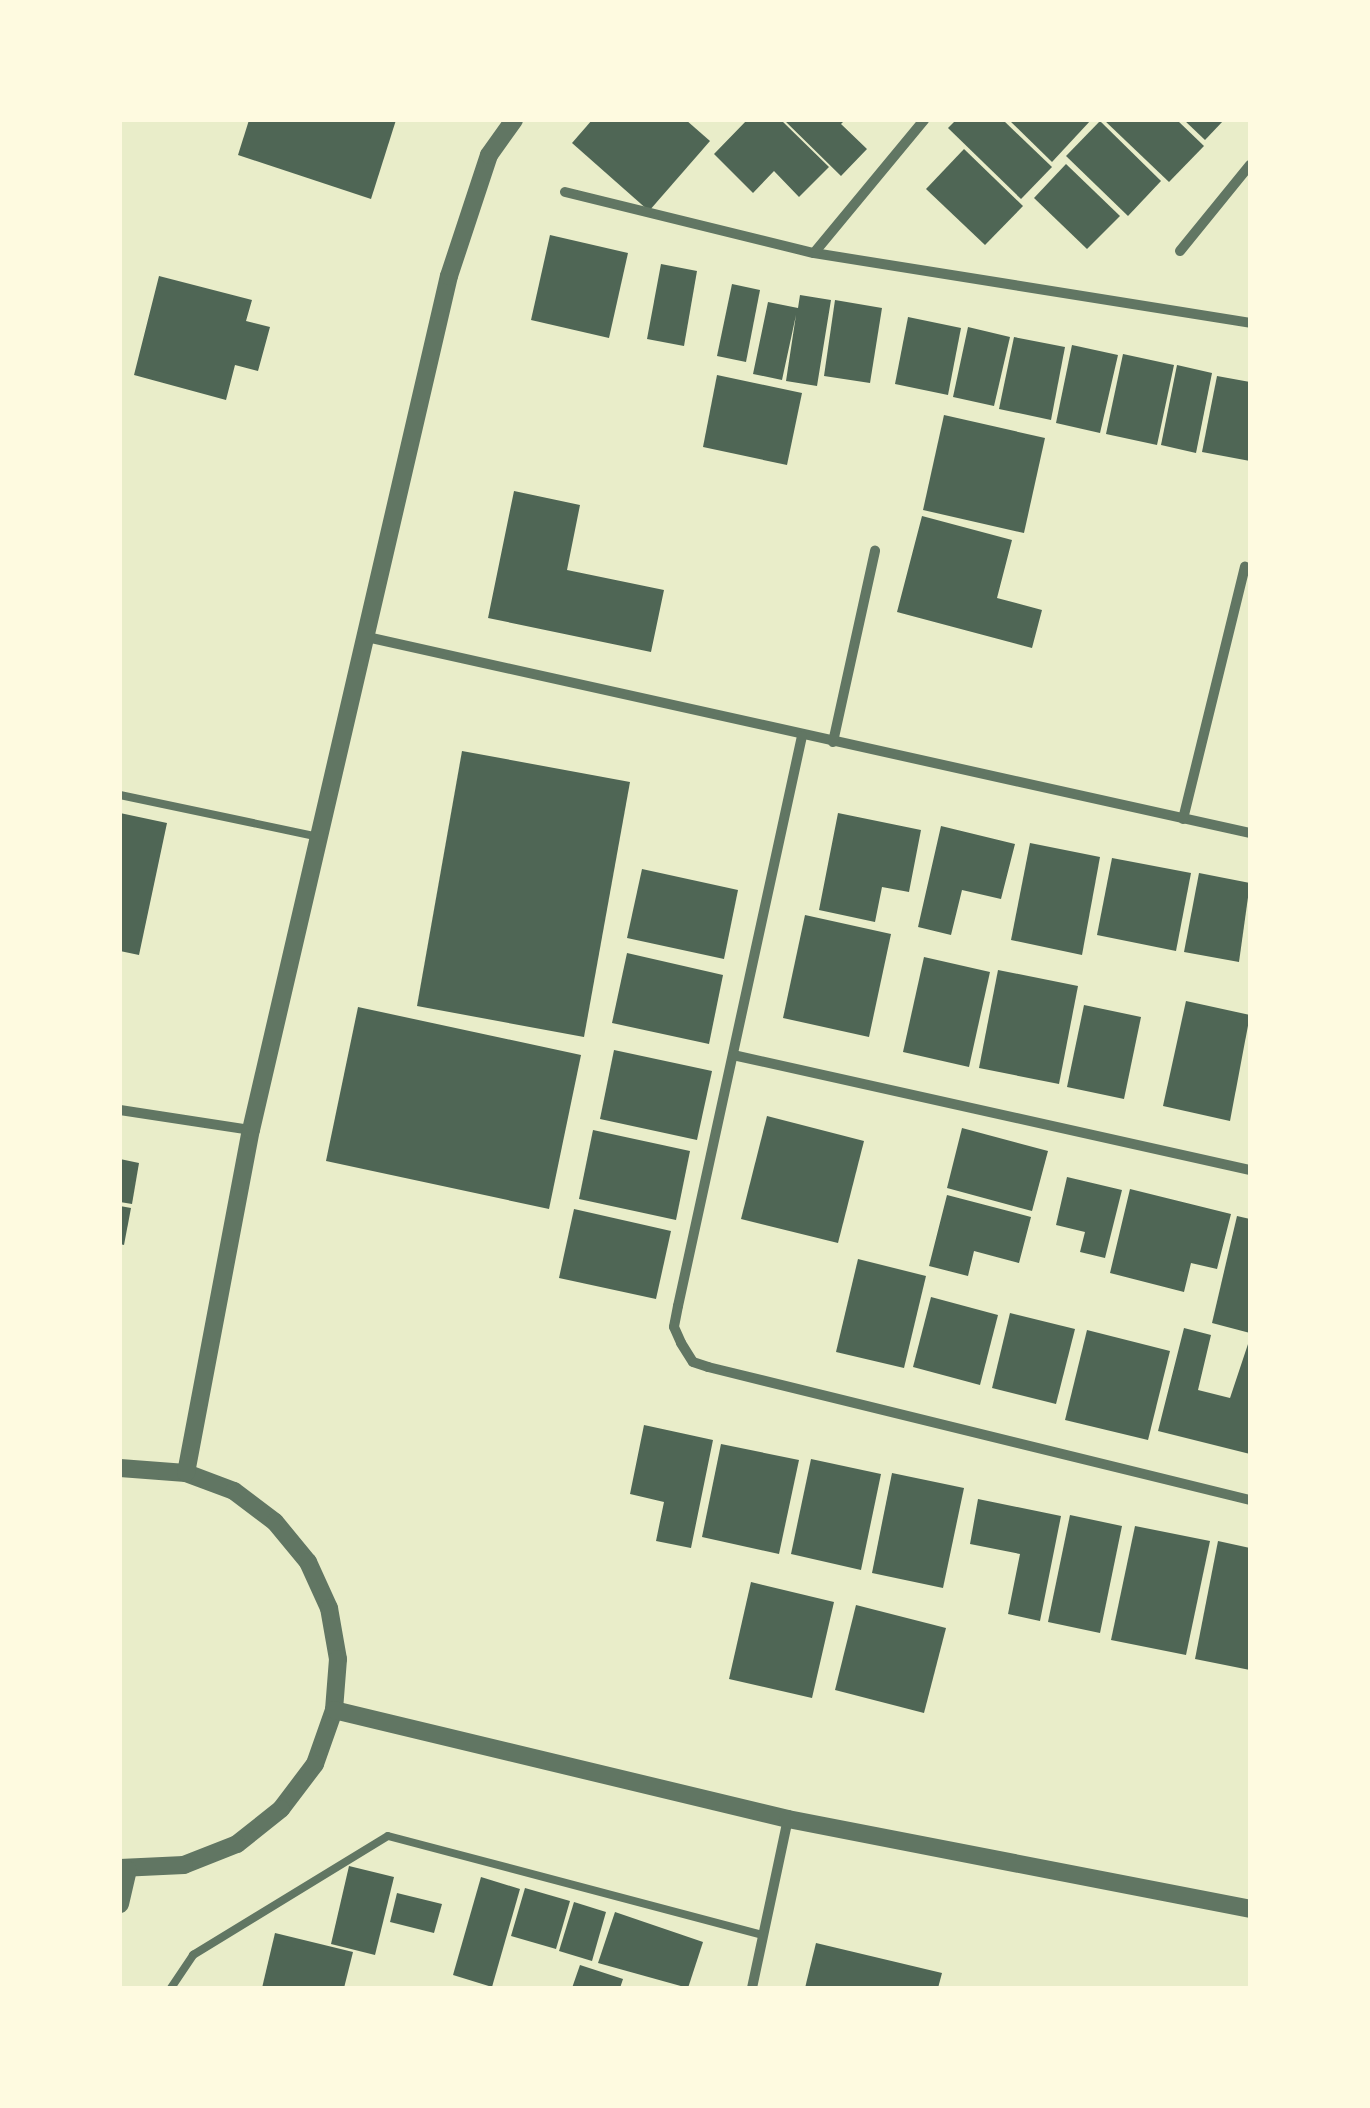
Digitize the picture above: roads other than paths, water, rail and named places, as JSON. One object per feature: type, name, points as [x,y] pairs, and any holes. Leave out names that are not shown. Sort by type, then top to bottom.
[{"type":"street","points":[[186,1473],[251,1130],[465,217],[489,154],[514,120]]},
{"type":"street","points":[[814,253],[924,120]]},
{"type":"street","points":[[1180,251],[1250,165]]},
{"type":"street","points":[[565,192],[814,253],[1250,323]]},
{"type":"street","points":[[833,742],[875,551]]},
{"type":"street","points":[[1182,819],[1245,567]]},
{"type":"street","points":[[367,637],[467,664],[1250,833]]},
{"type":"street","points":[[802,736],[674,1326],[694,1362],[1250,1500]]},
{"type":"street","points":[[733,1054],[1250,1170]]},
{"type":"street","points":[[120,1110],[251,1130]]},
{"type":"street","points":[[120,1468],[186,1473],[234,1491],[275,1522],[308,1562],[329,1608],[338,1659],[334,1710],[315,1764],[281,1809],[237,1844],[184,1865],[124,1869],[120,1904]]},
{"type":"street","points":[[334,1710],[788,1819],[1250,1910]]},
{"type":"street","points":[[752,1988],[788,1819]]},
{"type":"lane","points":[[120,795],[320,838]]},
{"type":"lane","points":[[171,1988],[193,1954],[388,1836],[763,1935]]}]
